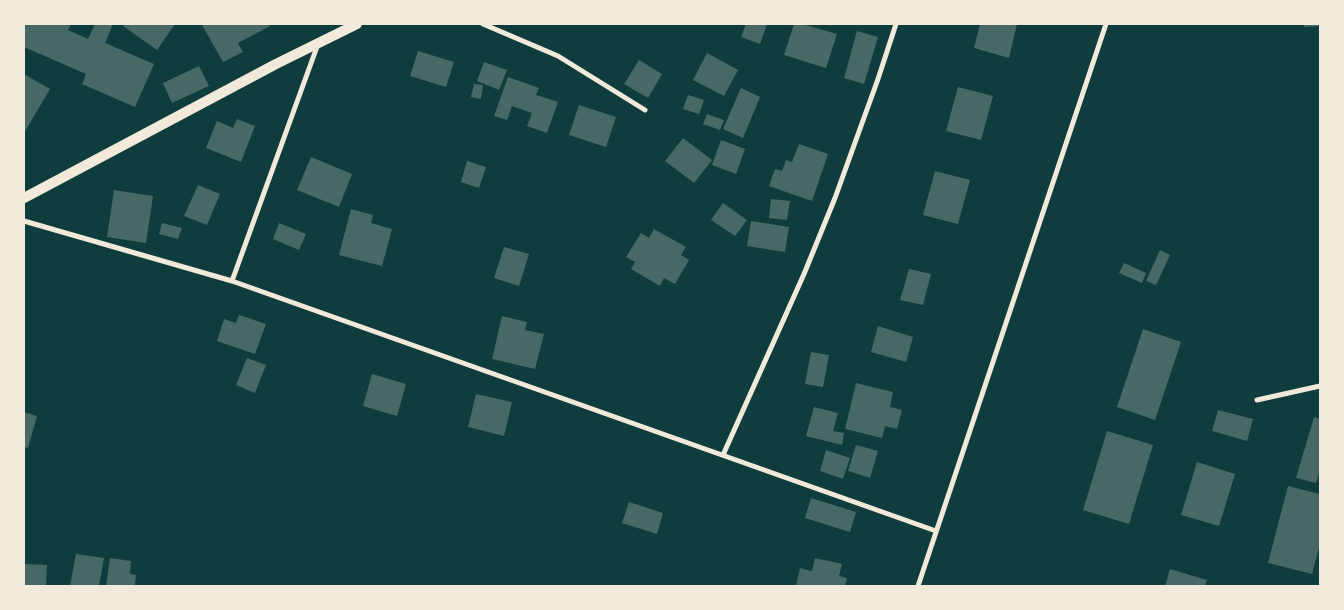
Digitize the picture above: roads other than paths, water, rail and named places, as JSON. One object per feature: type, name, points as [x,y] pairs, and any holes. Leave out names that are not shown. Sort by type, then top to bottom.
[{"type":"main road","points":[[24,198],[357,24]]},
{"type":"street","points":[[483,24],[558,56],[646,110]]},
{"type":"street","points":[[723,455],[804,274],[835,198],[896,24]]},
{"type":"street","points":[[918,586],[1106,24]]},
{"type":"street","points":[[232,281],[318,43]]},
{"type":"street","points":[[24,220],[232,281],[936,531]]},
{"type":"street","points":[[1257,400],[1320,386]]}]
